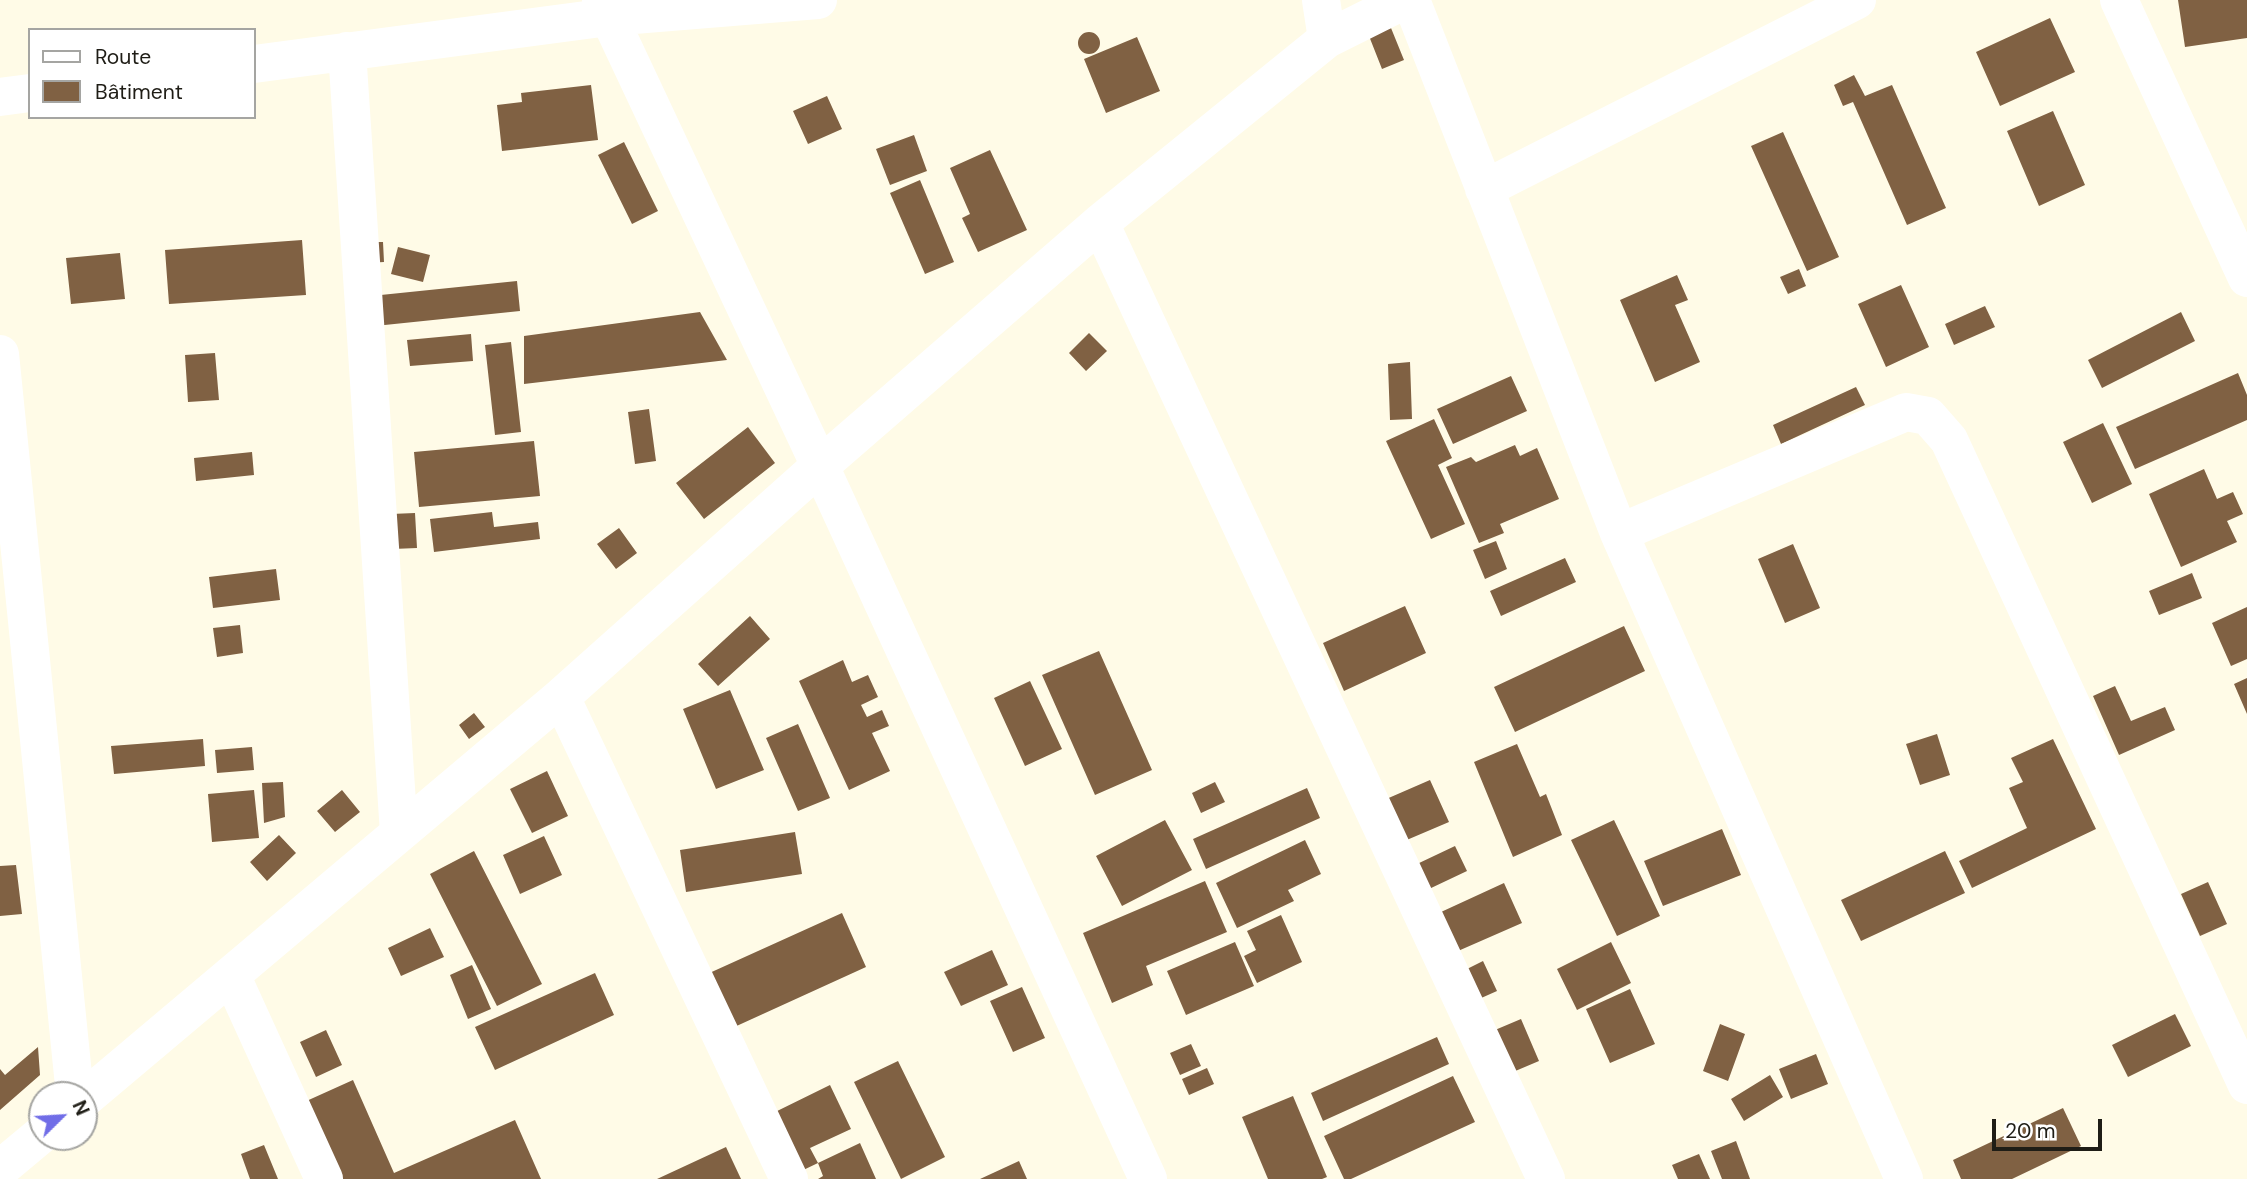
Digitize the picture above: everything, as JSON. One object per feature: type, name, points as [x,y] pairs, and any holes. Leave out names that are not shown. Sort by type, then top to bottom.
[{"type":"street","points":[[256,64],[605,8],[818,0]]},
{"type":"street","points":[[1321,0],[1327,39]]},
{"type":"street","points":[[98,1087],[561,697],[820,466],[1100,223],[1327,39],[1405,0]]},
{"type":"street","points":[[1411,0],[1619,534],[1904,1179]]},
{"type":"street","points":[[1484,188],[1857,0]]},
{"type":"street","points":[[2119,0],[2247,278]]},
{"type":"street","points":[[605,8],[820,466],[1148,1179]]},
{"type":"street","points":[[347,51],[400,833]]},
{"type":"street","points":[[0,97],[28,93]]},
{"type":"street","points":[[1100,223],[1546,1179]]},
{"type":"street","points":[[0,354],[74,1081]]},
{"type":"street","points":[[1619,534],[1906,412],[1928,416],[1949,440],[2247,1085]]},
{"type":"street","points":[[561,697],[789,1179]]},
{"type":"street","points":[[230,975],[324,1179]]},
{"type":"street","points":[[0,1169],[28,1146]]},
{"type":"building","points":[[2178,0],[2247,0],[2247,38],[2185,47]]},
{"type":"building","points":[[2050,18],[2075,72],[2000,106],[1976,52]]},
{"type":"building","points":[[1391,28],[1404,60],[1382,69],[1369,36]]},
{"type":"building","points":[[1089,32],[1097,35],[1100,43],[1097,51],[1089,54],[1081,51],[1078,43],[1081,35]]},
{"type":"building","points":[[1137,37],[1160,91],[1106,113],[1084,59]]},
{"type":"building","points":[[1854,75],[1865,96],[1892,85],[1946,208],[1907,225],[1853,102],[1843,106],[1834,85]]},
{"type":"building","points":[[591,85],[598,140],[502,151],[497,105],[522,102],[521,93]]},
{"type":"building","points":[[827,96],[842,129],[808,144],[793,111]]},
{"type":"building","points":[[2053,111],[2085,185],[2039,206],[2007,131]]},
{"type":"building","points":[[1783,132],[1839,257],[1807,271],[1751,146]]},
{"type":"building","points":[[914,135],[927,171],[890,185],[876,149]]},
{"type":"building","points":[[624,142],[658,211],[632,224],[598,155]]},
{"type":"building","points":[[990,150],[1027,230],[978,252],[962,218],[970,214],[950,168]]},
{"type":"building","points":[[920,180],[954,262],[925,274],[890,193]]},
{"type":"building","points":[[302,240],[306,295],[169,304],[165,250]]},
{"type":"building","points":[[366,242],[383,242],[384,262],[367,263]]},
{"type":"building","points":[[398,247],[430,255],[423,282],[391,274]]},
{"type":"building","points":[[120,253],[125,299],[71,304],[66,258]]},
{"type":"building","points":[[1799,269],[1806,286],[1788,294],[1780,277]]},
{"type":"building","points":[[1677,275],[1688,300],[1675,305],[1700,362],[1655,382],[1620,300]]},
{"type":"building","points":[[517,281],[520,311],[375,326],[371,296]]},
{"type":"building","points":[[1901,285],[1929,347],[1886,367],[1858,304]]},
{"type":"building","points":[[1985,306],[1995,327],[1954,345],[1945,324]]},
{"type":"building","points":[[700,312],[727,360],[524,384],[524,336]]},
{"type":"building","points":[[2181,312],[2195,341],[2102,388],[2088,360]]},
{"type":"building","points":[[1089,333],[1107,351],[1086,371],[1069,353]]},
{"type":"building","points":[[471,334],[473,361],[410,366],[407,340]]},
{"type":"building","points":[[511,342],[521,432],[495,435],[485,345]]},
{"type":"building","points":[[215,353],[219,400],[188,402],[185,355]]},
{"type":"building","points":[[1410,362],[1412,419],[1390,420],[1388,364]]},
{"type":"building","points":[[2238,373],[2247,395],[2247,420],[2135,469],[2116,427]]},
{"type":"building","points":[[1511,376],[1527,411],[1453,444],[1437,409]]},
{"type":"building","points":[[1856,387],[1865,405],[1781,444],[1773,425]]},
{"type":"building","points":[[649,409],[656,461],[635,464],[628,412]]},
{"type":"building","points":[[1434,419],[1452,458],[1438,465],[1465,524],[1431,539],[1386,441]]},
{"type":"building","points":[[2103,423],[2132,484],[2092,503],[2063,442]]},
{"type":"building","points":[[748,427],[775,463],[704,519],[676,483]]},
{"type":"building","points":[[534,441],[540,496],[419,507],[414,452]]},
{"type":"building","points":[[1515,445],[1520,456],[1537,448],[1559,499],[1500,524],[1504,533],[1479,543],[1446,467],[1471,457],[1476,462]]},
{"type":"building","points":[[252,452],[254,475],[196,481],[194,458]]},
{"type":"building","points":[[2204,469],[2217,499],[2233,492],[2243,514],[2227,521],[2237,542],[2181,567],[2149,494]]},
{"type":"building","points":[[492,512],[494,527],[538,522],[540,539],[434,552],[430,519]]},
{"type":"building","points":[[415,513],[417,548],[393,549],[391,514]]},
{"type":"building","points":[[619,528],[637,553],[616,569],[597,544]]},
{"type":"building","points":[[1496,541],[1507,569],[1485,579],[1473,550]]},
{"type":"building","points":[[1793,544],[1820,608],[1785,623],[1758,559]]},
{"type":"building","points":[[1565,558],[1576,582],[1501,616],[1490,591]]},
{"type":"building","points":[[276,569],[280,600],[213,608],[209,577]]},
{"type":"building","points":[[2192,573],[2202,598],[2159,615],[2149,591]]},
{"type":"building","points":[[1405,606],[1426,653],[1344,691],[1323,643]]},
{"type":"building","points":[[2247,607],[2247,659],[2231,666],[2212,623]]},
{"type":"building","points":[[750,616],[770,639],[718,686],[698,664]]},
{"type":"building","points":[[240,625],[243,653],[217,657],[213,628]]},
{"type":"building","points":[[1624,626],[1645,671],[1515,732],[1494,687]]},
{"type":"building","points":[[1099,651],[1152,770],[1095,795],[1042,675]]},
{"type":"building","points":[[843,660],[852,682],[868,675],[878,697],[861,705],[867,717],[882,710],[889,726],[872,733],[890,771],[849,790],[799,681]]},
{"type":"building","points":[[2247,678],[2247,714],[2234,684]]},
{"type":"building","points":[[1030,681],[1062,749],[1025,766],[994,698]]},
{"type":"building","points":[[2115,686],[2131,721],[2165,707],[2175,730],[2119,755],[2093,696]]},
{"type":"building","points":[[730,690],[764,770],[716,789],[683,709]]},
{"type":"building","points":[[474,713],[485,727],[469,739],[459,725]]},
{"type":"building","points":[[798,724],[830,798],[798,811],[766,738]]},
{"type":"building","points":[[1937,734],[1950,775],[1920,785],[1906,744]]},
{"type":"building","points":[[203,739],[205,766],[114,774],[111,746]]},
{"type":"building","points":[[2053,739],[2096,829],[1972,888],[1959,861],[2027,828],[2009,788],[2023,782],[2011,758]]},
{"type":"building","points":[[1517,744],[1540,797],[1546,794],[1562,835],[1513,857],[1474,762]]},
{"type":"building","points":[[252,747],[254,770],[217,773],[215,750]]},
{"type":"building","points":[[547,771],[568,816],[532,833],[510,789]]},
{"type":"building","points":[[1430,780],[1449,822],[1402,842],[1384,800]]},
{"type":"building","points":[[283,782],[285,817],[264,823],[262,783]]},
{"type":"building","points":[[1215,782],[1225,802],[1201,813],[1192,793]]},
{"type":"building","points":[[1307,788],[1320,818],[1206,869],[1193,839]]},
{"type":"building","points":[[254,790],[259,838],[212,842],[208,794]]},
{"type":"building","points":[[342,790],[360,812],[335,832],[317,811]]},
{"type":"building","points":[[1165,820],[1192,870],[1122,906],[1096,856]]},
{"type":"building","points":[[1614,820],[1660,916],[1617,936],[1571,840]]},
{"type":"building","points":[[1722,829],[1741,875],[1663,906],[1644,861]]},
{"type":"building","points":[[795,832],[802,874],[686,892],[680,850]]},
{"type":"building","points":[[279,835],[296,853],[267,881],[250,862]]},
{"type":"building","points":[[544,836],[562,875],[520,894],[503,855]]},
{"type":"building","points":[[1305,840],[1321,874],[1288,890],[1294,901],[1237,928],[1216,883]]},
{"type":"building","points":[[1455,846],[1467,871],[1429,889],[1417,864]]},
{"type":"building","points":[[474,851],[542,984],[497,1006],[430,874]]},
{"type":"building","points":[[1945,851],[1965,893],[1861,941],[1841,900]]},
{"type":"building","points":[[16,865],[22,914],[0,916],[0,866]]},
{"type":"building","points":[[1205,881],[1227,932],[1146,966],[1153,985],[1112,1003],[1083,933]]},
{"type":"building","points":[[2208,882],[2227,924],[2200,936],[2181,894]]},
{"type":"building","points":[[1504,883],[1522,923],[1458,951],[1441,912]]},
{"type":"building","points":[[842,913],[866,967],[730,1029],[705,975]]},
{"type":"building","points":[[1281,915],[1302,962],[1257,983],[1244,956],[1256,950],[1247,931]]},
{"type":"building","points":[[430,928],[444,957],[401,976],[388,948]]},
{"type":"building","points":[[1235,942],[1254,986],[1186,1015],[1167,971]]},
{"type":"building","points":[[1611,942],[1631,983],[1577,1010],[1557,969]]},
{"type":"building","points":[[992,950],[1008,985],[961,1006],[944,972]]},
{"type":"building","points":[[1483,961],[1497,991],[1479,999],[1467,969]]},
{"type":"building","points":[[472,965],[491,1009],[468,1019],[450,975]]},
{"type":"building","points":[[595,973],[614,1015],[495,1070],[475,1027]]},
{"type":"building","points":[[1022,987],[1045,1038],[1013,1052],[990,1001]]},
{"type":"building","points":[[1630,989],[1655,1044],[1610,1063],[1586,1009]]},
{"type":"building","points":[[2175,1014],[2191,1046],[2128,1077],[2112,1045]]},
{"type":"building","points":[[1521,1019],[1539,1061],[1513,1072],[1495,1030]]},
{"type":"building","points":[[1720,1024],[1745,1034],[1728,1081],[1703,1071]]},
{"type":"building","points":[[326,1030],[342,1065],[316,1077],[300,1042]]},
{"type":"building","points":[[1437,1037],[1449,1064],[1323,1121],[1311,1093]]},
{"type":"building","points":[[1191,1044],[1201,1066],[1180,1075],[1170,1053]]},
{"type":"building","points":[[38,1047],[40,1075],[33,1081],[28,1081],[28,1086],[0,1110],[0,1069],[5,1075]]},
{"type":"building","points":[[1816,1054],[1828,1084],[1791,1099],[1779,1069]]},
{"type":"building","points":[[898,1061],[945,1157],[901,1179],[854,1082]]},
{"type":"building","points":[[1207,1068],[1214,1084],[1189,1095],[1182,1079]]},
{"type":"building","points":[[1770,1075],[1783,1097],[1744,1121],[1731,1099]]},
{"type":"building","points":[[1453,1076],[1475,1122],[1351,1179],[1344,1179],[1324,1136]]},
{"type":"building","points":[[353,1080],[394,1173],[515,1120],[541,1179],[336,1179],[302,1103]]},
{"type":"building","points":[[830,1085],[851,1129],[810,1148],[818,1163],[797,1173],[769,1115]]},
{"type":"building","points":[[1293,1096],[1327,1177],[1322,1179],[1268,1179],[1242,1117]]},
{"type":"building","points":[[2063,1108],[2081,1146],[2012,1179],[1961,1179],[1953,1160]]},
{"type":"building","points":[[1736,1141],[1750,1179],[1722,1179],[1711,1151]]},
{"type":"building","points":[[860,1143],[876,1179],[818,1179],[823,1176],[818,1163]]},
{"type":"building","points":[[264,1145],[278,1179],[250,1179],[241,1154]]},
{"type":"building","points":[[726,1147],[741,1179],[657,1179]]},
{"type":"building","points":[[1699,1154],[1710,1179],[1678,1179],[1672,1165]]},
{"type":"building","points":[[1019,1161],[1027,1179],[980,1179]]}]
